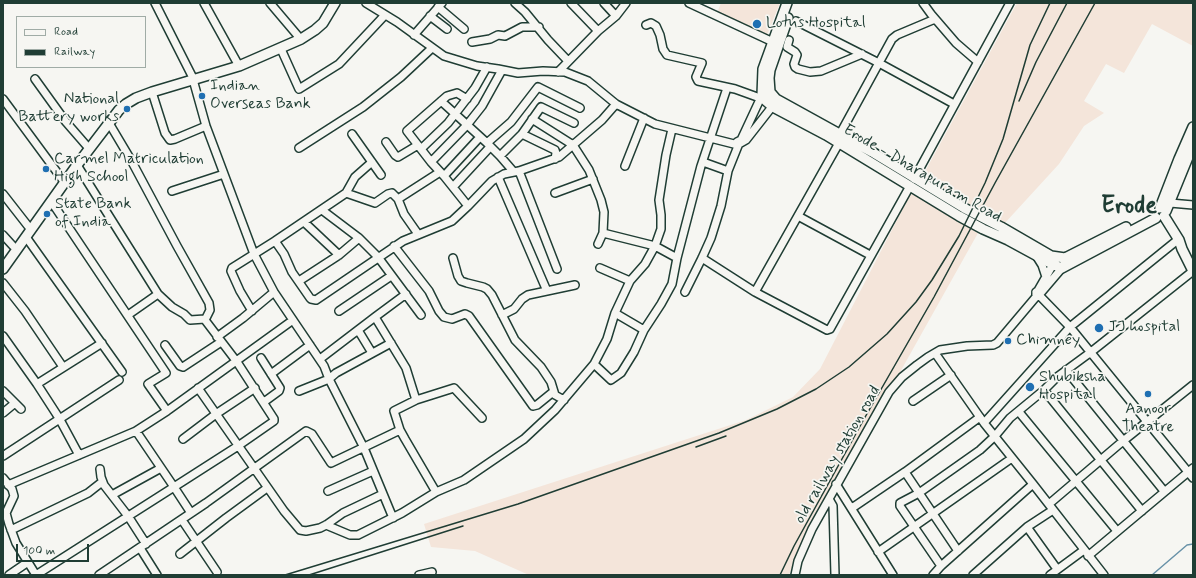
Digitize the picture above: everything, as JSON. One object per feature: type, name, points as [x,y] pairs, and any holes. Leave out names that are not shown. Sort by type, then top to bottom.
[{"type":"main road","points":[[238,64],[298,36],[317,24],[321,20],[330,3]]},
{"type":"main road","points":[[3,261],[63,181],[119,110],[126,104],[136,98],[152,92],[281,49],[316,30],[323,23],[335,3]]},
{"type":"main road","points":[[761,97],[763,68],[786,3]]},
{"type":"main road","points":[[775,103],[769,86],[770,70],[792,3]]},
{"type":"main road","points":[[3,269],[51,201],[86,145],[116,108],[131,95],[152,87],[192,78]]},
{"type":"main road","name":"Erode - Dharapuram Road","points":[[761,97],[775,103],[839,139],[912,183],[959,216],[1008,240],[1037,257],[1059,262]]},
{"type":"main road","points":[[1161,212],[1179,159],[1193,127]]},
{"type":"main road","points":[[1059,262],[1161,212],[1193,145]]},
{"type":"main road","name":"Erode - Dharapuram Road","points":[[912,183],[1001,227],[1059,262]]},
{"type":"main road","points":[[1161,212],[1179,240],[1178,246],[1193,271]]},
{"type":"street","points":[[155,3],[192,78],[206,126],[254,254],[274,292],[320,359],[364,448],[393,518]]},
{"type":"street","points":[[204,3],[238,64]]},
{"type":"street","points":[[270,3],[298,36]]},
{"type":"street","points":[[368,3],[444,56],[477,66],[518,73],[544,71],[565,72],[588,81],[616,104],[655,124],[711,138],[738,143],[751,135],[775,103]]},
{"type":"street","points":[[515,3],[526,12],[548,40],[568,60]]},
{"type":"street","points":[[571,3],[598,31]]},
{"type":"street","points":[[604,3],[616,16]]},
{"type":"street","points":[[558,72],[568,60],[598,31],[616,16],[626,3]]},
{"type":"street","points":[[689,3],[773,42]]},
{"type":"street","points":[[923,3],[956,43],[978,62]]},
{"type":"street","points":[[702,258],[755,292],[828,330],[832,328],[870,255],[912,183],[1008,4]]},
{"type":"street","points":[[414,35],[440,5],[464,29]]},
{"type":"street","points":[[281,49],[299,89],[339,64],[385,16]]},
{"type":"street","points":[[430,16],[447,29]]},
{"type":"street","points":[[755,292],[798,216],[892,39],[935,19]]},
{"type":"street","points":[[796,21],[862,54],[954,104]]},
{"type":"street","points":[[646,25],[651,23],[656,26],[663,49],[667,55],[702,63],[696,77],[697,80],[761,97]]},
{"type":"street","points":[[472,42],[490,39],[498,34],[505,36],[522,27],[538,27]]},
{"type":"street","points":[[789,40],[786,47],[795,52],[797,55],[794,64],[795,67],[810,72],[820,71],[862,54]]},
{"type":"street","points":[[299,148],[363,107],[401,77],[432,48]]},
{"type":"street","points":[[386,142],[398,157],[419,147],[448,123],[475,88],[488,68]]},
{"type":"street","points":[[431,162],[467,125],[482,106],[502,70]]},
{"type":"street","points":[[35,79],[66,122],[86,145]]},
{"type":"street","points":[[684,292],[711,238],[721,206],[728,171],[738,143],[761,97],[769,86]]},
{"type":"street","points":[[452,187],[511,122],[538,87],[580,108]]},
{"type":"street","points":[[594,364],[611,380],[621,373],[634,352],[644,330],[672,284],[677,258],[703,162],[727,88]]},
{"type":"street","points":[[152,92],[165,133],[170,140],[175,140],[206,126]]},
{"type":"street","points":[[467,99],[457,93],[451,94],[407,131],[468,206]]},
{"type":"street","points":[[3,99],[63,181]]},
{"type":"street","points":[[441,101],[516,171],[557,268]]},
{"type":"street","points":[[275,241],[284,254],[292,272],[310,298],[316,300],[394,246],[410,237],[452,221],[492,181],[498,177],[559,158],[602,120],[616,104]]},
{"type":"street","points":[[500,156],[522,134],[541,107],[574,123]]},
{"type":"street","points":[[625,166],[644,118]]},
{"type":"street","points":[[532,120],[573,145],[587,166],[604,206],[603,233],[598,244]]},
{"type":"street","points":[[109,123],[131,160],[209,303],[210,310],[205,319]]},
{"type":"street","points":[[326,526],[355,536],[393,518],[419,504],[436,492],[464,480],[516,445],[542,423],[564,400],[594,364],[607,339],[615,313],[630,281],[644,264],[655,246],[661,229],[659,200],[672,128]]},
{"type":"street","points":[[352,134],[381,176]]},
{"type":"street","points":[[522,134],[555,150],[555,159]]},
{"type":"street","points":[[398,199],[442,174],[480,137]]},
{"type":"street","points":[[252,311],[240,291],[231,270],[233,267],[275,241],[346,193],[355,177],[372,162]]},
{"type":"street","points":[[703,162],[728,171]]},
{"type":"street","points":[[77,165],[158,294],[172,307],[184,314],[190,320],[205,319]]},
{"type":"street","points":[[172,191],[224,174]]},
{"type":"street","points":[[498,177],[547,291]]},
{"type":"street","points":[[555,193],[592,179]]},
{"type":"street","points":[[346,193],[372,203],[377,202],[391,193],[398,199],[404,214],[418,234]]},
{"type":"street","points":[[3,194],[28,226]]},
{"type":"street","points":[[51,201],[166,373],[148,384],[167,411]]},
{"type":"street","points":[[1161,212],[1193,204]]},
{"type":"street","points":[[322,210],[359,238],[378,257],[421,315]]},
{"type":"street","points":[[798,216],[870,255]]},
{"type":"street","points":[[304,222],[339,255]]},
{"type":"street","points":[[603,233],[655,246],[677,258]]},
{"type":"street","points":[[3,234],[13,246]]},
{"type":"street","points":[[26,237],[122,372]]},
{"type":"street","points":[[299,281],[339,255],[359,238]]},
{"type":"street","points":[[394,246],[429,291],[439,311],[444,317],[452,319],[465,314],[470,317],[532,406],[537,405],[553,392]]},
{"type":"street","points":[[852,508],[982,420],[1070,326],[1178,246]]},
{"type":"street","points":[[1037,257],[1042,265],[1046,277]]},
{"type":"street","points":[[453,258],[458,276],[461,280],[483,287],[492,295],[515,340],[536,361],[552,385],[553,392],[564,400]]},
{"type":"street","points":[[1037,295],[1046,277],[1059,262]]},
{"type":"street","points":[[1037,295],[1059,262]]},
{"type":"street","points":[[600,268],[630,281]]},
{"type":"street","points":[[941,566],[900,505],[902,502],[919,493],[980,450],[996,436],[1010,418],[1019,412],[1066,370],[1193,271]]},
{"type":"street","points":[[339,311],[391,276]]},
{"type":"street","points":[[3,283],[25,310],[63,367]]},
{"type":"street","points":[[502,315],[514,309],[522,299],[528,295],[575,285]]},
{"type":"street","points":[[165,345],[180,366],[183,367],[219,340],[274,292]]},
{"type":"street","points":[[128,315],[158,294]]},
{"type":"street","points":[[320,359],[406,294]]},
{"type":"street","points":[[1027,527],[1054,573],[1117,531],[1164,491],[1191,473],[1070,326],[1037,295]]},
{"type":"street","name":"old railway station road","points":[[794,575],[804,545],[812,529],[889,392],[912,369],[928,356],[940,350],[967,346],[993,345],[1002,338],[1037,295]]},
{"type":"street","points":[[615,313],[644,330]]},
{"type":"street","points":[[375,317],[406,368],[416,400]]},
{"type":"street","points":[[3,478],[12,489],[14,496],[6,509],[11,530],[16,543],[36,575],[238,446],[274,420],[255,388],[205,319]]},
{"type":"street","points":[[8,485],[136,431],[237,362],[293,320]]},
{"type":"street","points":[[358,330],[372,353]]},
{"type":"street","points":[[3,336],[59,418],[78,455]]},
{"type":"street","points":[[37,384],[102,343]]},
{"type":"street","points":[[299,392],[329,379],[336,373],[391,343]]},
{"type":"street","points":[[271,374],[310,345]]},
{"type":"street","points":[[935,353],[982,420],[1104,575]]},
{"type":"street","points":[[260,358],[280,389],[264,402]]},
{"type":"street","points":[[1066,370],[1164,491]]},
{"type":"street","points":[[913,401],[950,375]]},
{"type":"street","points":[[3,456],[119,380]]},
{"type":"street","points":[[973,575],[1051,507],[1076,482],[1123,441],[1193,385]]},
{"type":"street","points":[[198,388],[267,488],[300,530],[314,530],[326,526],[343,513],[383,494]]},
{"type":"street","points":[[183,439],[216,414],[255,388]]},
{"type":"street","points":[[436,492],[400,430],[394,411],[416,400],[454,388],[482,418]]},
{"type":"street","points":[[1044,390],[1142,511]]},
{"type":"street","points":[[3,391],[21,409]]},
{"type":"street","points":[[3,413],[15,404]]},
{"type":"street","points":[[1019,412],[1117,531]]},
{"type":"street","points":[[99,575],[182,520],[307,431],[312,434],[330,463],[400,430]]},
{"type":"street","points":[[136,431],[191,513]]},
{"type":"street","points":[[878,552],[1012,458]]},
{"type":"street","points":[[112,495],[161,468]]},
{"type":"street","points":[[100,469],[102,482],[128,516],[157,575]]},
{"type":"street","points":[[328,491],[373,471]]},
{"type":"street","points":[[905,472],[958,551]]},
{"type":"street","points":[[11,530],[88,493],[102,482]]},
{"type":"street","points":[[836,484],[893,575]]},
{"type":"street","points":[[933,575],[941,566],[1033,484]]},
{"type":"street","points":[[180,554],[267,488]]},
{"type":"street","points":[[829,499],[833,506],[835,575]]},
{"type":"street","points":[[182,520],[217,572]]},
{"type":"street","points":[[9,575],[28,562]]},
{"type":"street","points":[[419,575],[432,572]]},
{"type":"shaded area","name":"Lotus Hospital","points":[[721,3],[780,3],[767,35],[717,13]]},
{"type":"shaded area","points":[[1017,3],[1193,3],[1193,46],[1152,24],[1124,73],[1106,64],[1084,101],[1104,113],[1084,126],[1059,164],[1004,224],[922,177]]},
{"type":"shaded area","points":[[911,193],[978,233],[797,556],[789,575],[529,575],[475,551],[431,547],[424,524],[746,420],[793,397],[820,369]]},
{"type":"waterway","points":[[1152,575],[1187,545],[1193,544]]},
{"type":"railway","points":[[285,575],[518,504],[719,433],[777,409],[816,389],[849,367],[887,334],[916,302],[932,280],[959,236],[985,183],[1003,139],[1030,45],[1050,3]]},
{"type":"railway","points":[[1019,101],[1036,62],[1067,3]]},
{"type":"railway","points":[[780,575],[794,546],[864,419],[934,297],[995,183],[1095,3]]},
{"type":"railway","points":[[696,447],[726,436]]},
{"type":"railway","points":[[309,575],[463,526]]},
{"type":"place","name":"Lotus Hospital","points":[[757,24]]},
{"type":"place","name":"Indian Overseas Bank","points":[[202,96]]},
{"type":"place","name":"National Battery works","points":[[127,109]]},
{"type":"place","name":"Carmel Matriculation High School","points":[[46,169]]},
{"type":"place","name":"State Bank of India","points":[[47,214]]},
{"type":"place","name":"JJ hospital","points":[[1099,328]]},
{"type":"place","name":"Chimney","points":[[1008,341]]},
{"type":"place","name":"Shubiksha Hospital","points":[[1030,387]]},
{"type":"place","name":"Aanoor Theatre","points":[[1148,394]]},
{"type":"district","name":"Erode","points":[[1129,207]]}]
